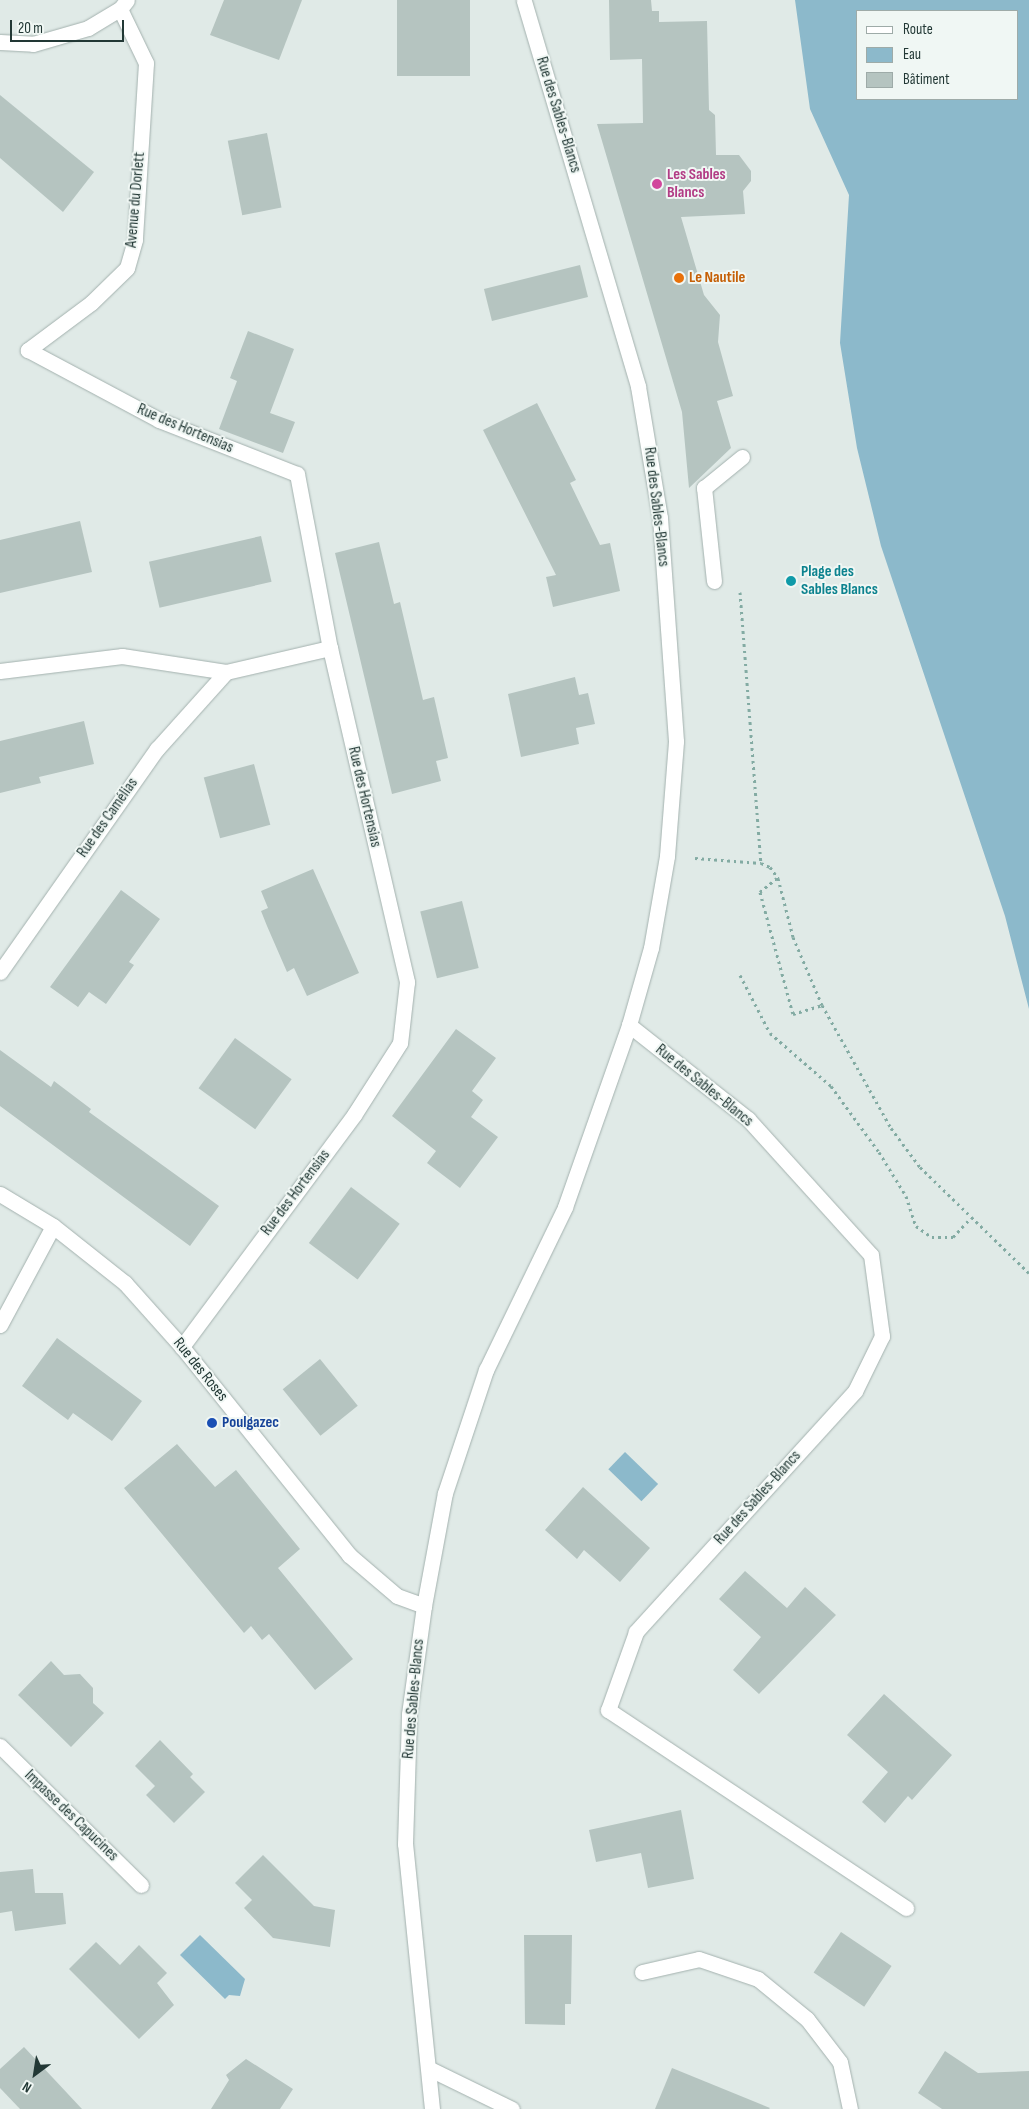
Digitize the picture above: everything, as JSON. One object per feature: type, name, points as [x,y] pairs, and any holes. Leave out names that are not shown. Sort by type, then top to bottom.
[{"type":"street","name":"Rue des Sables-Blancs","points":[[432,2109],[430,2069],[405,1844],[409,1714],[424,1606],[445,1493],[486,1370],[565,1207],[628,1026],[651,948],[667,856],[676,741],[673,662],[660,518],[646,432],[625,339],[524,0]]},
{"type":"street","name":"Avenue du Dorlett","points":[[0,42],[33,44],[88,28],[123,4],[146,63],[135,240],[127,268],[91,303],[28,350]]},
{"type":"street","name":"Rue des Hortensias","points":[[28,350],[159,420],[297,474],[330,648],[407,982],[400,1042],[354,1115],[182,1347]]},
{"type":"street","points":[[714,581],[704,488],[742,457]]},
{"type":"street","points":[[0,671],[122,656],[226,672],[330,648]]},
{"type":"street","name":"Rue des Camélias","points":[[0,972],[157,749],[226,672]]},
{"type":"street","name":"Rue des Sables-Blancs","points":[[628,1026],[748,1119],[871,1256],[882,1336],[855,1391],[636,1632],[608,1710],[906,1908]]},
{"type":"street","name":"Rue des Roses","points":[[0,1194],[53,1226],[125,1283],[182,1347],[349,1555],[397,1596],[424,1606]]},
{"type":"street","points":[[0,1325],[53,1226]]},
{"type":"street","name":"Impasse des Capucines","points":[[0,1746],[141,1885]]},
{"type":"street","points":[[642,1972],[699,1959],[758,1979],[807,2019],[840,2062],[850,2109]]},
{"type":"street","points":[[430,2069],[512,2109]]},
{"type":"path","points":[[714,581],[724,580],[740,588],[761,863]]},
{"type":"path","points":[[667,856],[761,863],[778,878],[793,937],[822,1005],[892,1128],[920,1167],[1029,1274]]},
{"type":"path","points":[[778,878],[760,892],[793,1014],[822,1005]]},
{"type":"path","points":[[740,975],[770,1033],[831,1086],[879,1152],[906,1196],[916,1226],[932,1237],[953,1237],[970,1218]]},
{"type":"water","points":[[795,0],[1029,0],[1029,1009],[1005,916],[881,546],[857,448],[840,343],[849,195],[810,109]]},
{"type":"water","points":[[625,1452],[658,1484],[641,1501],[608,1469]]},
{"type":"water","points":[[200,1935],[245,1979],[240,1996],[229,1995],[225,1999],[180,1955]]},
{"type":"building","points":[[224,0],[302,0],[279,60],[210,35]]},
{"type":"building","points":[[397,0],[470,0],[470,76],[397,76]]},
{"type":"building","points":[[609,0],[651,0],[652,11],[659,11],[659,22],[707,21],[709,110],[715,115],[716,155],[739,155],[751,171],[751,181],[743,191],[745,214],[681,217],[704,295],[720,315],[718,342],[733,396],[717,401],[731,448],[689,488],[682,412],[597,124],[643,123],[642,59],[610,60]]},
{"type":"building","points":[[0,95],[94,172],[63,212],[0,158]]},
{"type":"building","points":[[267,133],[282,208],[242,215],[228,141]]},
{"type":"building","points":[[580,265],[588,297],[492,321],[484,289]]},
{"type":"building","points":[[248,331],[294,349],[270,413],[295,422],[283,453],[219,429],[237,381],[230,378]]},
{"type":"building","points":[[537,403],[576,480],[570,483],[600,545],[610,543],[620,591],[553,607],[546,577],[556,575],[483,430]]},
{"type":"building","points":[[80,521],[92,572],[0,593],[0,540]]},
{"type":"building","points":[[261,536],[272,582],[160,608],[149,562]]},
{"type":"building","points":[[379,542],[394,604],[400,602],[423,700],[434,697],[448,758],[436,761],[441,781],[392,794],[335,553]]},
{"type":"building","points":[[575,677],[579,695],[588,693],[595,724],[576,728],[579,744],[521,757],[508,694]]},
{"type":"building","points":[[84,721],[94,764],[39,777],[41,783],[0,793],[0,741]]},
{"type":"building","points":[[254,764],[270,825],[220,838],[204,777]]},
{"type":"building","points":[[313,869],[359,973],[307,996],[294,968],[287,972],[261,911],[268,908],[261,891]]},
{"type":"building","points":[[121,890],[160,919],[129,962],[134,965],[106,1004],[89,992],[78,1007],[50,987]]},
{"type":"building","points":[[462,901],[479,968],[437,978],[420,911]]},
{"type":"building","points":[[456,1029],[496,1058],[472,1091],[483,1100],[471,1117],[498,1137],[460,1188],[427,1163],[436,1151],[392,1116]]},
{"type":"building","points":[[235,1038],[292,1079],[255,1129],[199,1088]]},
{"type":"building","points":[[0,1050],[51,1087],[54,1081],[91,1109],[89,1112],[219,1206],[190,1246],[0,1106]]},
{"type":"building","points":[[351,1187],[400,1224],[358,1280],[309,1243]]},
{"type":"building","points":[[57,1338],[142,1401],[112,1441],[73,1413],[68,1420],[22,1386]]},
{"type":"building","points":[[320,1359],[358,1406],[320,1436],[283,1389]]},
{"type":"building","points":[[177,1444],[215,1487],[236,1470],[300,1549],[278,1568],[353,1659],[315,1690],[269,1634],[262,1640],[251,1626],[244,1633],[124,1488]]},
{"type":"building","points":[[583,1487],[650,1548],[620,1582],[584,1550],[577,1559],[545,1530]]},
{"type":"building","points":[[745,1571],[787,1608],[805,1587],[836,1615],[759,1694],[733,1670],[761,1637],[719,1599]]},
{"type":"building","points":[[51,1661],[64,1675],[80,1674],[93,1688],[93,1703],[104,1713],[71,1747],[18,1695]]},
{"type":"building","points":[[884,1694],[952,1755],[912,1800],[908,1796],[885,1823],[862,1802],[888,1772],[847,1735]]},
{"type":"building","points":[[160,1740],[193,1774],[190,1777],[205,1792],[174,1823],[146,1795],[155,1786],[135,1766]]},
{"type":"building","points":[[681,1810],[694,1879],[648,1888],[641,1853],[596,1862],[589,1830]]},
{"type":"building","points":[[263,1855],[314,1906],[335,1910],[330,1947],[273,1938],[244,1908],[252,1900],[235,1883]]},
{"type":"building","points":[[33,1869],[35,1893],[63,1893],[66,1924],[15,1931],[12,1911],[0,1913],[0,1872]]},
{"type":"building","points":[[841,1932],[892,1966],[864,2007],[814,1973]]},
{"type":"building","points":[[524,1935],[572,1935],[571,2004],[565,2004],[565,2025],[525,2024]]},
{"type":"building","points":[[96,1942],[120,1965],[139,1945],[167,1973],[157,1983],[174,2005],[139,2039],[69,1969]]},
{"type":"building","points":[[24,2047],[82,2109],[20,2109],[0,2088],[0,2069]]},
{"type":"building","points":[[945,2051],[978,2073],[1029,2071],[1029,2109],[942,2109],[918,2093]]},
{"type":"building","points":[[246,2059],[293,2089],[280,2109],[211,2109],[229,2080],[226,2075]]},
{"type":"building","points":[[672,2068],[770,2108],[655,2109]]},
{"type":"place","name":"Les Sables Blancs","points":[[657,184]]},
{"type":"place","name":"Le Nautile","points":[[679,278]]},
{"type":"place","name":"Plage des Sables Blancs","points":[[791,581]]},
{"type":"place","name":"Poulgazec","points":[[212,1423]]}]
